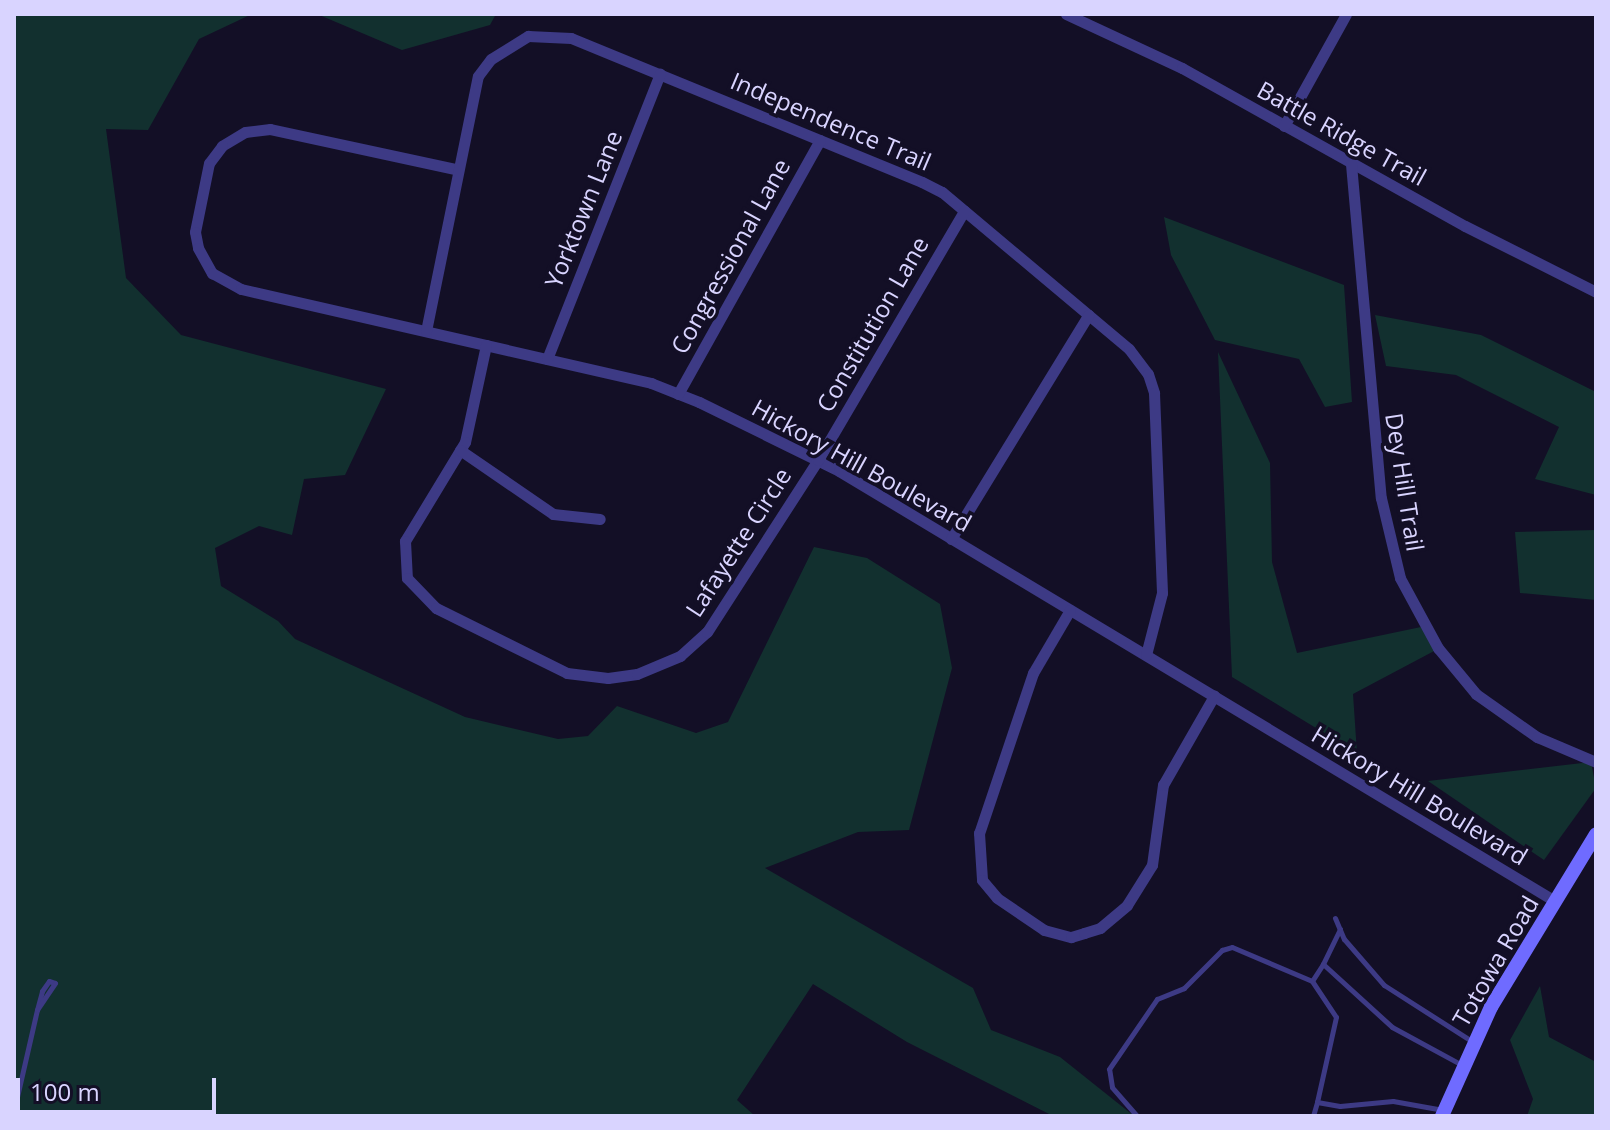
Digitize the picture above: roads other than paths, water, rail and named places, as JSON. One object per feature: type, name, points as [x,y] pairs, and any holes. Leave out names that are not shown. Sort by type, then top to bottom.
[{"type":"main road","name":"Totowa Road","points":[[1443,1114],[1474,1043],[1596,834]]},
{"type":"street","name":"Battle Ridge Trail","points":[[1066,14],[1182,68],[1351,164],[1596,292]]},
{"type":"street","points":[[1284,126],[1346,14]]},
{"type":"street","name":"Independence Trail","points":[[426,331],[455,169],[478,76],[491,59],[528,36],[571,38],[922,182],[964,211],[1129,349],[1148,374],[1154,393],[1162,593],[1146,655]]},
{"type":"street","name":"Yorktown Lane","points":[[547,359],[660,74]]},
{"type":"street","name":"Hickory Hill Boulevard","points":[[455,169],[258,128],[233,137],[214,153],[195,232],[212,273],[241,289],[547,359],[678,394],[818,460],[1555,901]]},
{"type":"street","name":"Congressional Lane","points":[[678,394],[820,140]]},
{"type":"street","name":"Dey Hill Trail","points":[[1351,164],[1381,498],[1400,578],[1438,648],[1476,694],[1537,737],[1596,762]]},
{"type":"street","name":"Constitution Lane","points":[[818,460],[964,211]]},
{"type":"street","points":[[951,539],[1088,315]]},
{"type":"street","name":"Lafayette Circle","points":[[486,345],[460,450],[405,541],[407,578],[417,593],[567,673],[608,678],[648,671],[696,644],[818,460]]},
{"type":"street","points":[[460,450],[553,514],[600,519]]},
{"type":"street","points":[[1070,610],[1033,673],[979,833],[982,880],[997,898],[1044,930],[1071,937],[1100,928],[1127,905],[1152,865],[1163,785],[1214,696]]},
{"type":"lane","points":[[1335,918],[1340,929],[1384,985],[1474,1043]]},
{"type":"lane","points":[[1312,981],[1340,929]]},
{"type":"lane","points":[[1137,1116],[1112,1087],[1109,1069],[1157,999],[1184,988],[1222,950],[1232,947],[1312,981],[1336,1017],[1313,1116]]},
{"type":"lane","points":[[1323,964],[1392,1027],[1463,1066]]},
{"type":"lane","points":[[14,1109],[37,1010],[45,984],[55,983],[54,991],[37,1010]]},
{"type":"lane","points":[[1317,1102],[1340,1106],[1393,1101],[1431,1104],[1443,1114]]}]
